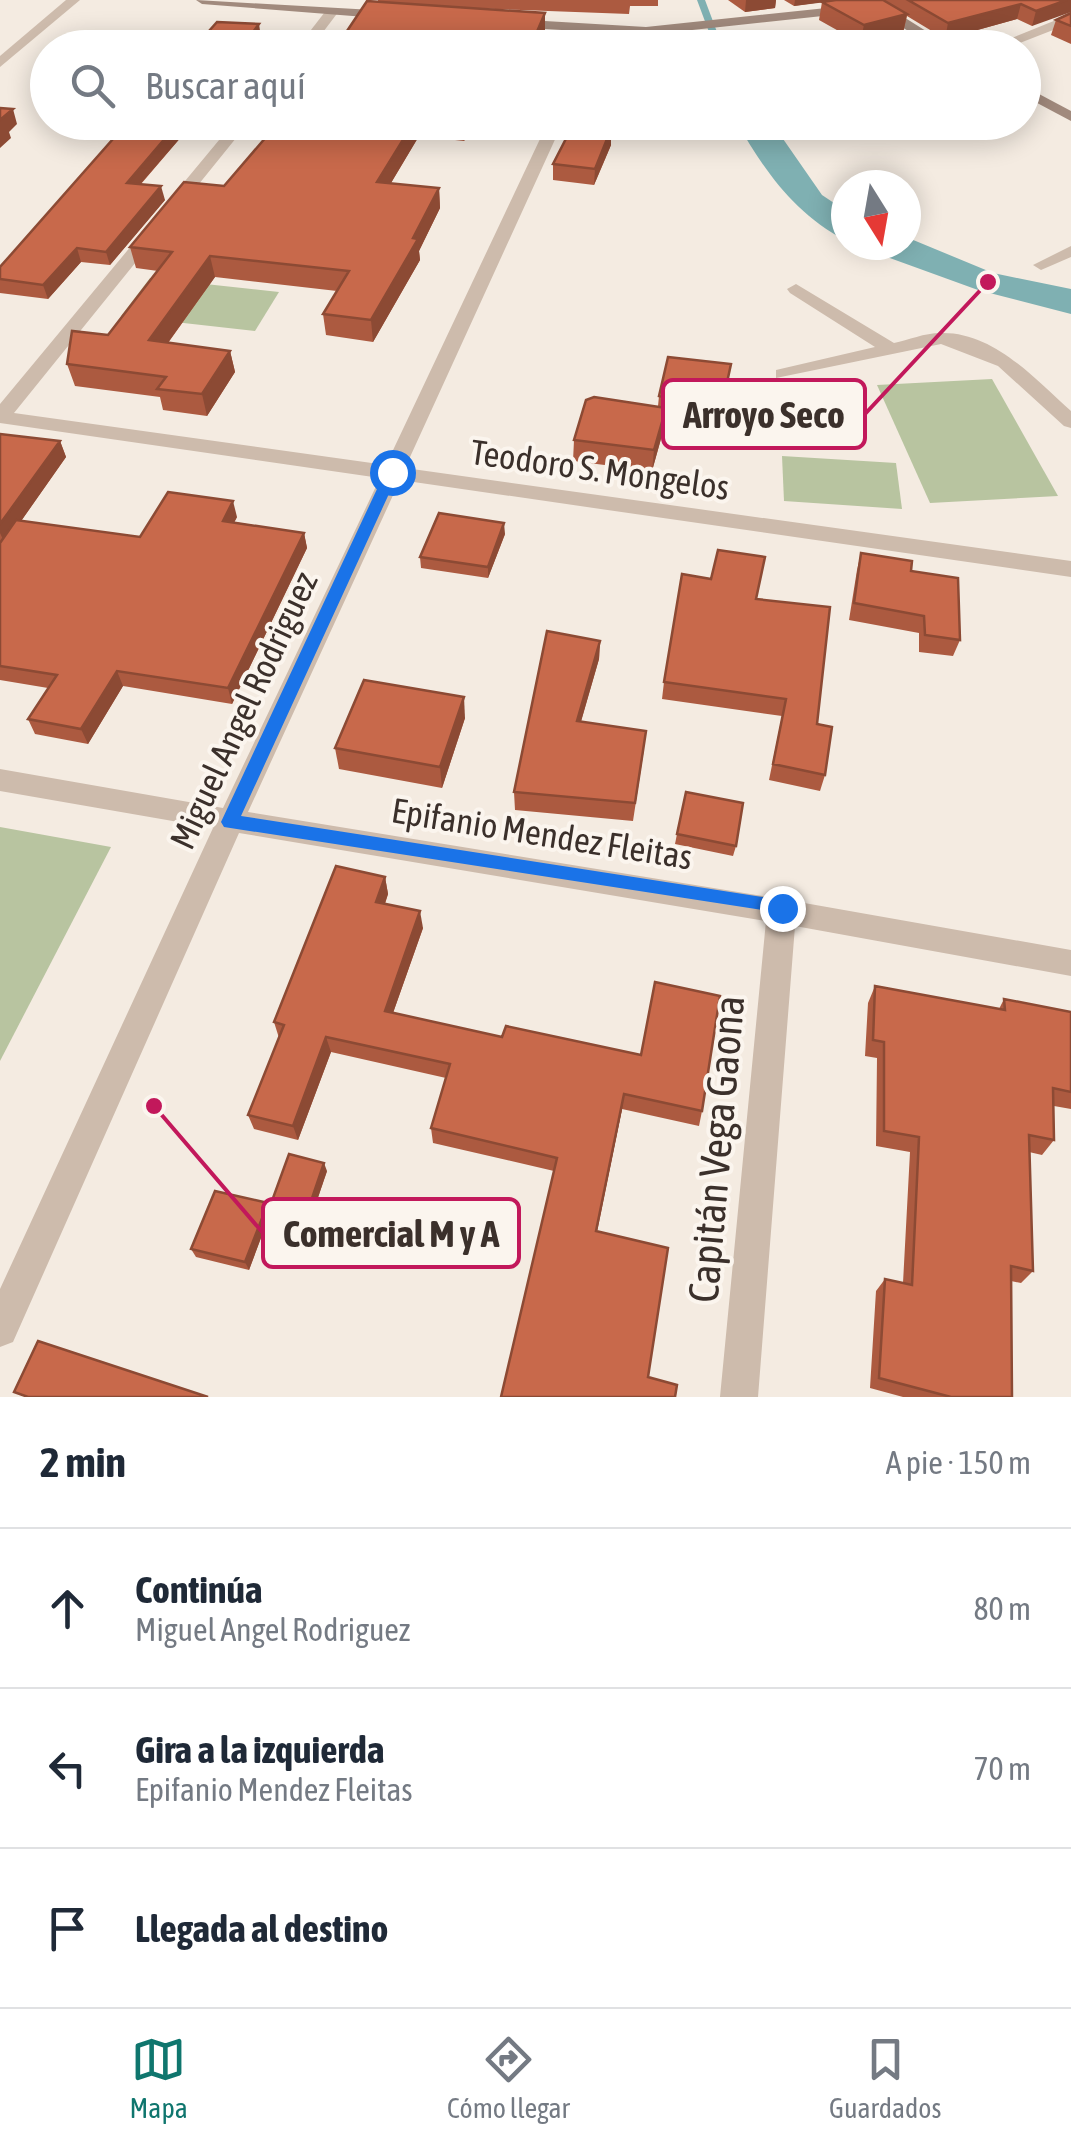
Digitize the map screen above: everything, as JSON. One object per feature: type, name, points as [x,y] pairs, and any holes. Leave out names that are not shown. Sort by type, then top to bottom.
[{"type":"street","points":[[39,30],[74,0]]},
{"type":"street","points":[[202,0],[410,16]]},
{"type":"street","points":[[486,21],[600,29],[679,29],[871,3],[917,30]]},
{"type":"street","points":[[318,30],[333,11]]},
{"type":"street","points":[[1040,30],[1071,18]]},
{"type":"street","points":[[0,64],[30,38]]},
{"type":"street","points":[[1041,100],[1071,117]]},
{"type":"street","points":[[0,417],[227,140]]},
{"type":"street","name":"Miguel Angel Rodriguez","points":[[0,1330],[230,822],[548,140]]},
{"type":"street","points":[[796,288],[892,350]]},
{"type":"street","points":[[782,374],[941,338],[977,348],[1005,362],[1071,422]]},
{"type":"street","name":"Teodoro S. Mongelos","points":[[0,417],[1071,569]]},
{"type":"street","name":"Epifanio Mendez Fleitas","points":[[0,780],[230,822],[782,908],[1071,963]]},
{"type":"street","name":"Capitán Vega Gaona","points":[[740,1397],[782,908]]},
{"type":"lane","points":[[1041,265],[1071,252]]},
{"type":"green space","points":[[150,278],[279,292],[255,331],[121,316]]},
{"type":"green space","points":[[992,379],[1058,496],[930,503],[877,385]]},
{"type":"green space","points":[[782,456],[896,463],[902,509],[784,501]]},
{"type":"green space","points":[[0,827],[111,847],[0,1061]]},
{"type":"water","points":[[747,140],[784,140],[822,195],[831,201],[831,232],[796,205]]},
{"type":"water","points":[[921,243],[993,273],[1071,289],[1071,314],[978,290],[895,260],[921,260]]},
{"type":"building","points":[[883,0],[907,14],[864,25],[822,2]]},
{"type":"building","points":[[908,0],[1067,0],[1036,11],[1021,4],[948,23]]},
{"type":"building","points":[[367,1],[545,13],[538,30],[348,30]]},
{"type":"building","points":[[1071,13],[1071,26],[1056,20]]},
{"type":"building","points":[[217,22],[259,24],[254,30],[210,30]]},
{"type":"building","points":[[0,108],[13,109],[0,120]]},
{"type":"building","points":[[112,140],[164,140],[127,183],[161,186],[106,252],[77,248],[43,285],[0,279],[0,267]]},
{"type":"building","points":[[264,140],[403,140],[377,182],[439,188],[413,238],[418,239],[371,320],[323,314],[349,271],[210,256],[149,340],[230,351],[202,394],[157,389],[166,377],[67,364],[72,331],[108,335],[172,252],[130,247],[184,182],[224,186]]},
{"type":"building","points":[[565,140],[607,140],[595,169],[553,164]]},
{"type":"building","points":[[668,357],[731,364],[721,410],[659,396]]},
{"type":"building","points":[[594,397],[666,408],[654,450],[574,440],[586,400]]},
{"type":"building","points":[[0,434],[60,441],[0,524]]},
{"type":"building","points":[[168,492],[233,501],[223,521],[304,533],[228,688],[117,671],[81,729],[28,719],[57,675],[0,666],[0,543],[16,520],[140,537]]},
{"type":"building","points":[[439,513],[504,523],[488,567],[420,557]]},
{"type":"building","points":[[718,550],[765,557],[756,599],[830,607],[817,724],[832,727],[825,775],[773,764],[786,699],[664,682],[682,574],[711,579]]},
{"type":"building","points":[[861,553],[912,561],[911,571],[958,578],[960,640],[925,635],[924,616],[854,603]]},
{"type":"building","points":[[547,631],[600,641],[577,721],[646,731],[635,803],[514,792]]},
{"type":"building","points":[[364,680],[464,697],[440,767],[335,748]]},
{"type":"building","points":[[686,792],[743,803],[736,846],[677,834]]},
{"type":"building","points":[[336,866],[385,877],[376,902],[420,911],[385,1011],[502,1037],[506,1026],[641,1055],[655,982],[720,996],[702,1111],[624,1094],[596,1231],[668,1248],[648,1377],[677,1385],[675,1397],[501,1397],[557,1158],[431,1128],[450,1064],[326,1037],[293,1126],[248,1115],[284,1025],[274,1022]]},
{"type":"building","points":[[875,986],[1005,1010],[1004,999],[1071,1012],[1071,1092],[1053,1088],[1054,1140],[1029,1135],[1033,1271],[1011,1266],[1012,1397],[951,1397],[879,1378],[885,1279],[912,1285],[919,1137],[884,1131],[884,1042],[873,1040]]},
{"type":"building","points":[[289,1154],[324,1163],[309,1207],[273,1198]]},
{"type":"building","points":[[215,1191],[268,1203],[245,1262],[191,1249]]},
{"type":"building","points":[[38,1341],[208,1397],[28,1397],[14,1392]]},
{"type":"waterway","points":[[701,0],[712,30]]},
{"type":"place","name":"Arroyo Seco","points":[[988,282]]},
{"type":"place","name":"Comercial M y A","points":[[154,1106]]},
{"type":"route","points":[[392,472],[230,822],[782,908]]}]
